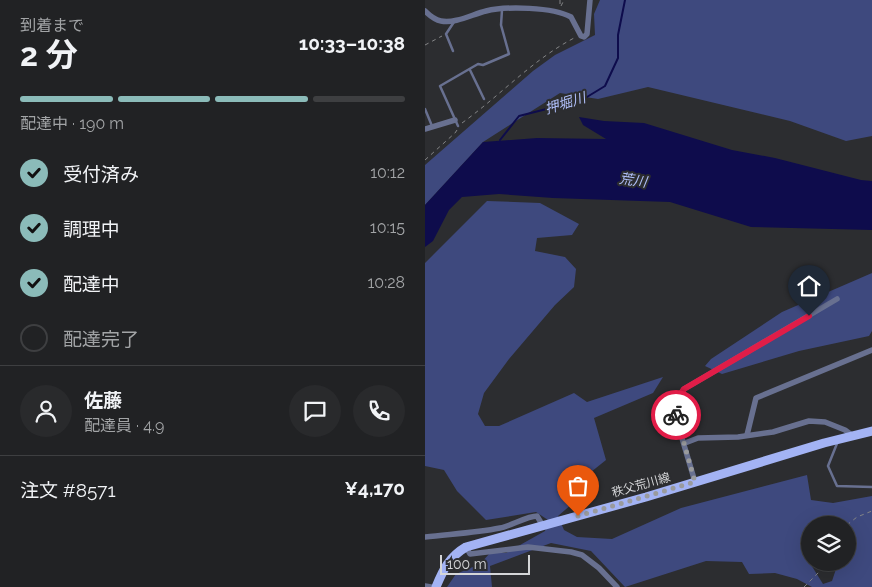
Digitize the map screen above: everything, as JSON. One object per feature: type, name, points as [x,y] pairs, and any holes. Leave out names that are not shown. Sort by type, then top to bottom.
[{"type":"main road","name":"秩父荒川線","points":[[436,587],[445,566],[451,558],[466,547],[872,431]]},
{"type":"street","points":[[425,11],[430,17],[441,21],[456,20],[502,9],[544,10],[571,17],[581,36],[584,37],[587,34],[590,0]]},
{"type":"street","points":[[425,129],[456,123]]},
{"type":"street","points":[[695,482],[677,418],[678,398],[684,389],[837,299]]},
{"type":"street","points":[[747,435],[756,398],[872,350]]},
{"type":"street","points":[[685,442],[698,438],[738,438],[773,432],[809,421],[825,422],[845,430],[853,436]]},
{"type":"street","points":[[425,537],[515,525],[533,516],[537,516],[543,526]]},
{"type":"street","points":[[466,547],[469,554],[528,547],[571,552],[582,555],[599,568],[617,587]]},
{"type":"street","points":[[425,586],[431,587]]},
{"type":"lane","points":[[456,123],[440,86],[478,64],[483,65],[509,54],[501,25],[502,9]]},
{"type":"lane","points":[[453,51],[446,34],[456,20]]},
{"type":"lane","points":[[470,70],[484,99]]},
{"type":"lane","points":[[425,109],[433,127]]},
{"type":"lane","points":[[839,439],[828,466],[837,486],[872,487]]},
{"type":"path","points":[[560,6],[563,0]]},
{"type":"path","points":[[425,45],[446,34]]},
{"type":"path","points":[[425,160],[455,133],[456,123],[491,102],[533,63],[557,46],[581,36]]},
{"type":"path","points":[[856,518],[872,511]]},
{"type":"path","points":[[804,587],[820,571]]},
{"type":"shaded area","points":[[600,0],[872,0],[872,136],[846,141],[790,121],[648,87],[598,99],[560,93],[483,142],[425,205],[425,165],[533,71],[555,55],[595,35],[594,14]]},
{"type":"shaded area","points":[[487,201],[540,203],[579,224],[572,235],[537,238],[535,251],[565,257],[576,269],[574,287],[555,305],[509,359],[484,393],[478,414],[485,426],[499,426],[574,393],[587,402],[663,377],[653,393],[594,418],[606,460],[581,480],[572,504],[558,516],[564,530],[577,537],[612,539],[681,508],[807,475],[811,500],[833,503],[872,496],[872,587],[812,587],[797,579],[775,573],[749,574],[742,562],[706,561],[625,587],[591,551],[551,543],[490,566],[492,587],[447,587],[456,574],[480,564],[490,553],[506,553],[545,531],[548,520],[536,512],[486,520],[457,491],[444,470],[425,466],[425,263]]},
{"type":"shaded area","points":[[872,273],[872,331],[869,336],[799,351],[722,374],[705,366],[711,359],[782,312]]},
{"type":"water","name":"荒川","points":[[579,117],[604,121],[644,123],[732,150],[872,181],[872,230],[751,227],[670,202],[499,194],[462,197],[449,210],[433,241],[425,247],[425,205],[483,142],[537,138],[606,139],[583,125]]},
{"type":"waterway","name":"押堀川","points":[[500,140],[519,116],[582,100],[605,86],[618,58],[618,35],[625,0]]},
{"type":"way so far","points":[[578,516],[695,482],[676,415]]},
{"type":"route","points":[[676,415],[678,398],[684,389],[809,316]]}]
